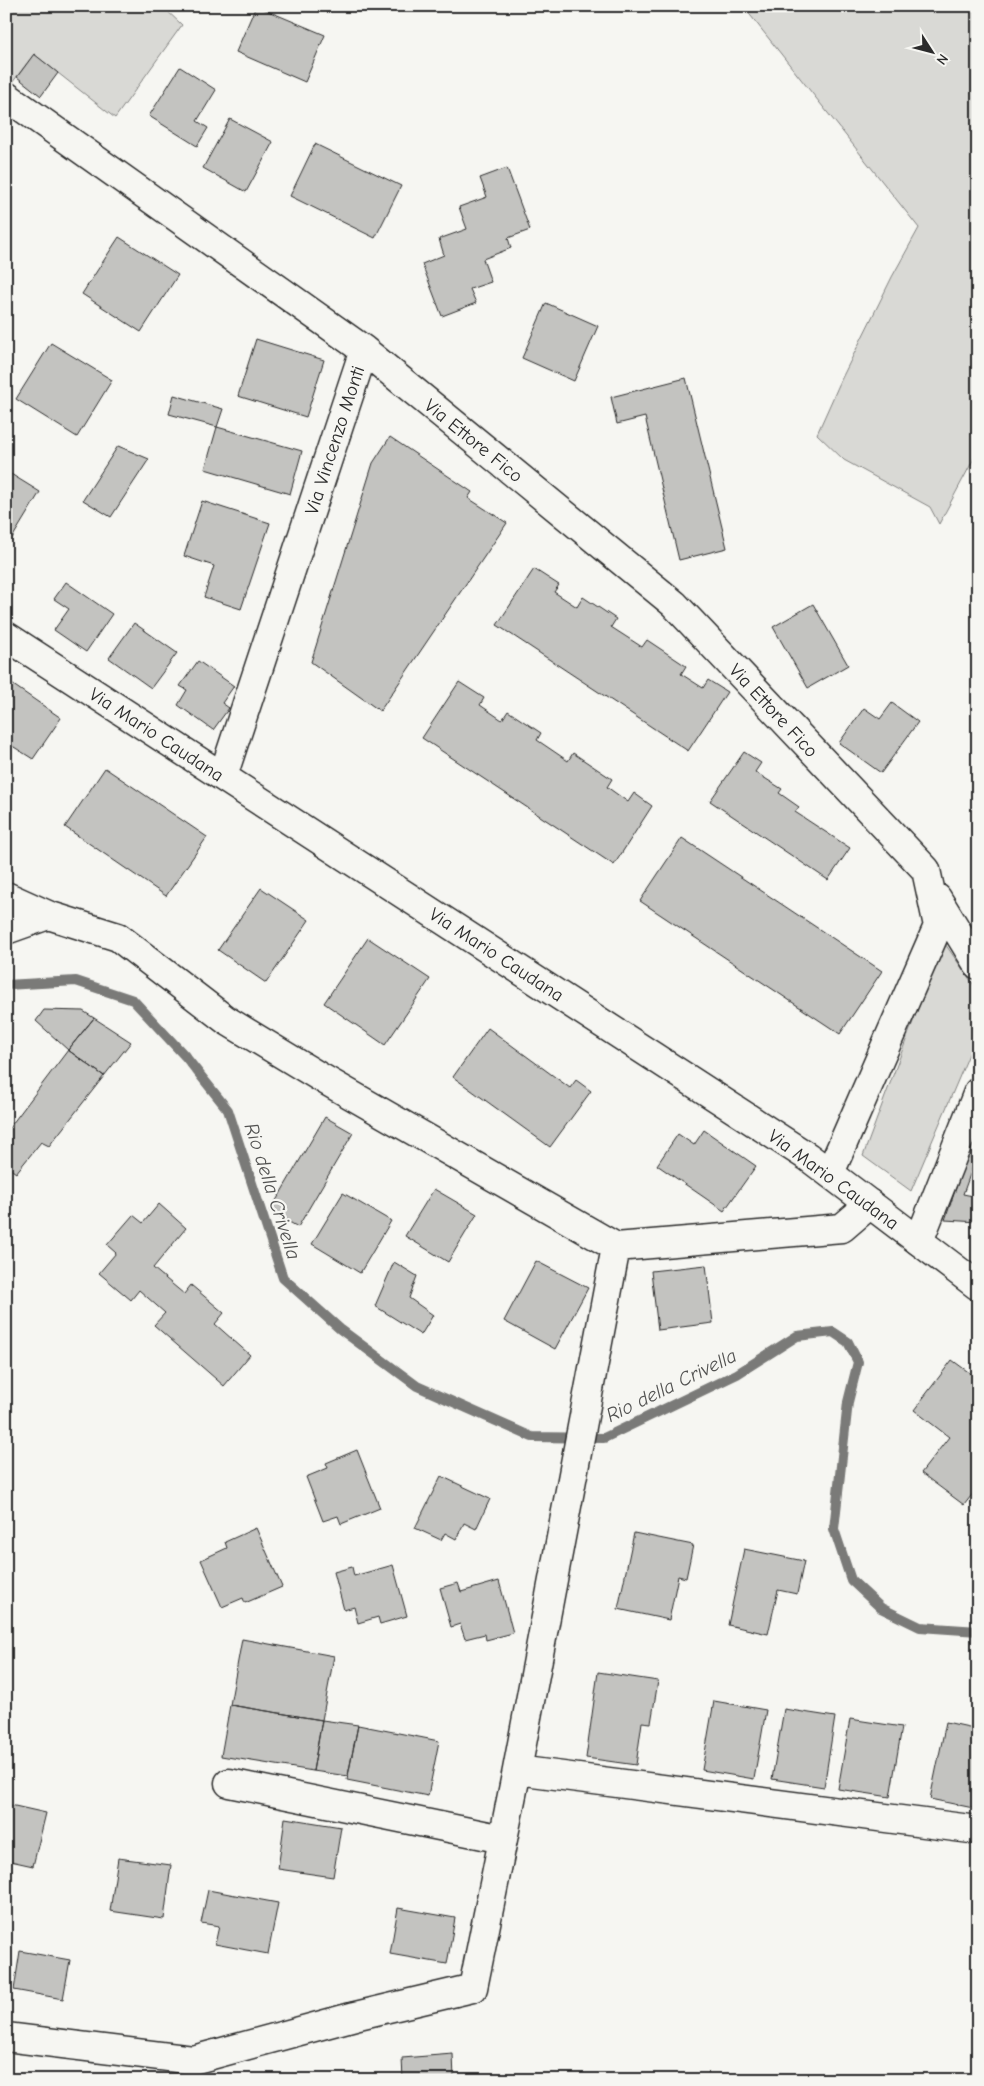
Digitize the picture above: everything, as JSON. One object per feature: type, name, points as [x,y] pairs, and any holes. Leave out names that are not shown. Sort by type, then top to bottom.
[{"type":"street","name":"Via Vincenzo Monti","points":[[6,96],[364,350],[223,776]]},
{"type":"street","name":"Via Ettore Fico","points":[[364,350],[674,604],[926,870],[938,926],[830,1173]]},
{"type":"street","name":"Via Mario Caudana","points":[[6,636],[808,1156],[978,1286]]},
{"type":"street","points":[[929,886],[978,965]]},
{"type":"street","points":[[6,896],[48,915],[118,937],[226,1020],[320,1077],[616,1247],[842,1228],[870,1204]]},
{"type":"street","points":[[6,930],[48,915]]},
{"type":"street","points":[[919,1241],[978,1092]]},
{"type":"street","points":[[6,2037],[193,2060],[355,2016],[473,1988],[517,1770],[616,1247]]},
{"type":"street","points":[[517,1770],[978,1830]]},
{"type":"street","points":[[229,1783],[503,1839]]},
{"type":"shaded area","points":[[6,6],[162,6],[182,25],[115,118],[34,54],[12,83],[6,79]]},
{"type":"shaded area","points":[[743,6],[978,6],[978,451],[939,524],[930,507],[844,460],[817,434],[842,378],[892,277],[919,228]]},
{"type":"shaded area","points":[[943,941],[978,991],[978,1033],[911,1191],[863,1156]]},
{"type":"building","points":[[256,6],[325,35],[305,82],[236,52]]},
{"type":"building","points":[[34,54],[58,73],[41,96],[17,77]]},
{"type":"building","points":[[180,67],[216,90],[197,121],[208,128],[197,146],[149,116]]},
{"type":"building","points":[[230,119],[273,142],[246,192],[203,168]]},
{"type":"building","points":[[315,144],[401,186],[375,238],[290,196]]},
{"type":"building","points":[[507,168],[530,230],[508,238],[511,248],[483,259],[491,282],[470,289],[476,303],[442,316],[422,264],[444,255],[439,239],[467,229],[459,207],[487,197],[480,178]]},
{"type":"building","points":[[119,237],[178,275],[141,332],[82,294]]},
{"type":"building","points":[[546,303],[598,326],[574,381],[522,358]]},
{"type":"building","points":[[256,339],[324,360],[306,417],[238,396]]},
{"type":"building","points":[[51,343],[112,380],[77,437],[16,399]]},
{"type":"building","points":[[686,378],[727,548],[679,560],[645,417],[617,424],[611,397]]},
{"type":"building","points":[[174,395],[223,409],[217,427],[169,414]]},
{"type":"building","points":[[217,427],[302,451],[290,494],[205,469]]},
{"type":"building","points":[[390,437],[472,492],[468,498],[507,523],[380,711],[311,662],[373,463]]},
{"type":"building","points":[[118,446],[149,459],[111,517],[83,500]]},
{"type":"building","points":[[6,471],[40,492],[6,548]]},
{"type":"building","points":[[202,501],[270,523],[241,609],[204,597],[214,566],[184,556]]},
{"type":"building","points":[[534,569],[559,585],[554,592],[577,607],[583,597],[616,619],[611,627],[642,647],[647,640],[686,666],[681,674],[703,688],[708,680],[727,692],[688,751],[497,625]]},
{"type":"building","points":[[66,582],[112,614],[86,652],[54,630],[69,609],[54,599]]},
{"type":"building","points":[[813,604],[848,665],[808,688],[773,627]]},
{"type":"building","points":[[134,623],[177,653],[151,688],[109,658]]},
{"type":"building","points":[[198,661],[234,686],[222,703],[229,708],[213,730],[178,705],[187,690],[180,686]]},
{"type":"building","points":[[6,680],[61,718],[33,759],[6,742]]},
{"type":"building","points":[[459,682],[484,698],[480,705],[502,720],[508,711],[541,733],[537,740],[568,761],[573,753],[612,779],[607,787],[628,802],[634,793],[652,806],[614,865],[422,738]]},
{"type":"building","points":[[892,703],[918,722],[881,773],[839,743],[864,708],[880,719]]},
{"type":"building","points":[[744,752],[761,763],[755,772],[782,789],[779,793],[799,807],[795,812],[850,848],[828,880],[710,801]]},
{"type":"building","points":[[105,768],[207,837],[166,896],[65,827]]},
{"type":"building","points":[[682,838],[882,971],[840,1034],[640,901]]},
{"type":"building","points":[[261,888],[309,920],[266,983],[218,950]]},
{"type":"building","points":[[368,938],[430,979],[385,1045],[324,1003]]},
{"type":"building","points":[[44,1010],[83,1011],[94,1018],[68,1050],[36,1021]]},
{"type":"building","points":[[94,1018],[131,1042],[104,1076],[68,1050]]},
{"type":"building","points":[[488,1028],[570,1088],[576,1080],[591,1091],[550,1147],[453,1077]]},
{"type":"building","points":[[68,1050],[104,1076],[49,1146],[41,1142],[16,1173],[6,1166],[6,1132]]},
{"type":"building","points":[[325,1117],[353,1133],[298,1227],[270,1211]]},
{"type":"building","points":[[976,1129],[978,1129],[978,1152],[963,1194],[978,1197],[978,1222],[945,1220]]},
{"type":"building","points":[[704,1130],[756,1166],[724,1211],[657,1165],[678,1134],[694,1145]]},
{"type":"building","points":[[434,1189],[477,1214],[448,1262],[405,1236]]},
{"type":"building","points":[[343,1193],[391,1221],[360,1273],[312,1244]]},
{"type":"building","points":[[159,1204],[186,1228],[153,1268],[184,1294],[191,1285],[224,1313],[215,1324],[250,1355],[224,1386],[154,1325],[165,1313],[139,1290],[131,1300],[99,1273],[116,1253],[107,1245],[133,1215],[143,1223]]},
{"type":"building","points":[[536,1261],[588,1288],[555,1349],[504,1321]]},
{"type":"building","points":[[394,1262],[417,1276],[409,1298],[433,1315],[421,1335],[375,1306]]},
{"type":"building","points":[[706,1265],[713,1323],[658,1330],[651,1271]]},
{"type":"building","points":[[952,1360],[978,1379],[978,1487],[964,1505],[921,1473],[949,1437],[914,1410]]},
{"type":"building","points":[[357,1450],[380,1508],[341,1524],[338,1516],[323,1521],[306,1477],[328,1468],[326,1463]]},
{"type":"building","points":[[441,1476],[490,1499],[476,1529],[464,1523],[456,1539],[445,1533],[441,1540],[415,1528]]},
{"type":"building","points":[[256,1528],[282,1587],[245,1603],[243,1598],[222,1607],[201,1560],[227,1548],[225,1542]]},
{"type":"building","points":[[634,1533],[693,1545],[686,1578],[678,1576],[669,1620],[618,1609]]},
{"type":"building","points":[[744,1549],[804,1561],[797,1594],[778,1590],[768,1634],[728,1625]]},
{"type":"building","points":[[393,1565],[407,1616],[380,1624],[378,1617],[358,1623],[354,1607],[344,1610],[334,1572],[352,1567],[354,1576]]},
{"type":"building","points":[[499,1581],[513,1633],[486,1640],[485,1634],[465,1639],[460,1624],[451,1627],[440,1588],[458,1583],[461,1592]]},
{"type":"building","points":[[242,1639],[334,1656],[322,1720],[230,1705]]},
{"type":"building","points":[[598,1672],[658,1681],[651,1723],[642,1722],[636,1765],[586,1758]]},
{"type":"building","points":[[714,1701],[766,1710],[754,1779],[702,1770]]},
{"type":"building","points":[[230,1705],[322,1720],[313,1771],[221,1756]]},
{"type":"building","points":[[784,1709],[835,1717],[824,1787],[772,1779]]},
{"type":"building","points":[[850,1719],[902,1727],[890,1797],[838,1789]]},
{"type":"building","points":[[322,1720],[358,1725],[348,1776],[313,1771]]},
{"type":"building","points":[[946,1722],[978,1729],[978,1809],[930,1799]]},
{"type":"building","points":[[358,1725],[439,1741],[428,1796],[347,1780]]},
{"type":"building","points":[[6,1804],[46,1813],[33,1866],[6,1860]]},
{"type":"building","points":[[285,1818],[341,1827],[333,1877],[278,1869]]},
{"type":"building","points":[[118,1858],[171,1865],[164,1919],[110,1911]]},
{"type":"building","points":[[208,1890],[278,1903],[268,1954],[215,1944],[219,1926],[201,1923]]},
{"type":"building","points":[[398,1908],[455,1918],[447,1964],[390,1954]]},
{"type":"building","points":[[20,1951],[70,1960],[63,1999],[14,1990]]},
{"type":"building","points":[[453,2054],[454,2079],[403,2080],[402,2058]]},
{"type":"waterway","name":"Rio della Crivella","points":[[6,985],[76,981],[133,1000],[185,1056],[228,1110],[283,1278],[340,1329],[417,1386],[532,1437],[604,1438],[737,1374],[797,1336],[833,1332],[848,1342],[858,1362],[848,1402],[834,1529],[851,1580],[881,1608],[920,1627],[978,1631]]}]
